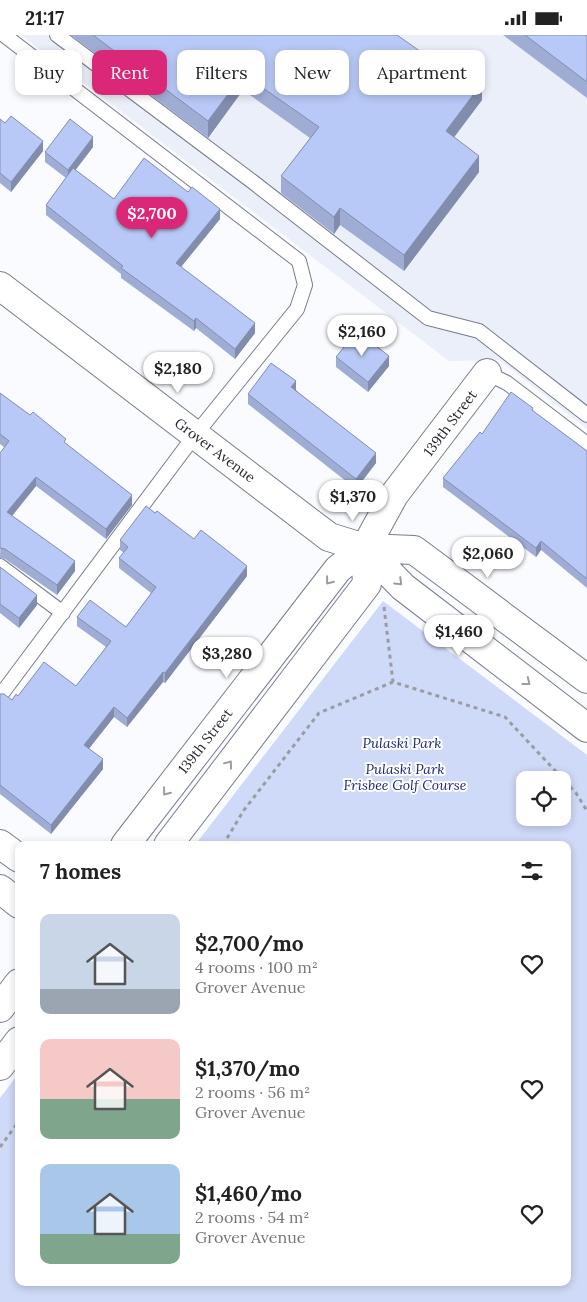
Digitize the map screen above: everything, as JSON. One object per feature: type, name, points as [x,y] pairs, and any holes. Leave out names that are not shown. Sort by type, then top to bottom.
[{"type":"street","name":"Grover Avenue","points":[[0,286],[329,537],[365,548],[414,550],[587,679]]},
{"type":"street","name":"139th Street","points":[[128,841],[338,569],[365,548],[394,495],[487,373]]},
{"type":"street","name":"Grover Avenue","points":[[365,548],[403,587],[587,728]]},
{"type":"street","points":[[171,841],[367,584],[365,548]]},
{"type":"street","points":[[0,844],[15,855]]},
{"type":"street","points":[[0,889],[15,900]]},
{"type":"street","points":[[0,1008],[15,988]]},
{"type":"street","points":[[0,1066],[15,1046]]},
{"type":"lane","points":[[0,696],[196,435],[297,309],[305,285],[299,261],[4,35]]},
{"type":"lane","points":[[57,35],[253,182],[428,318],[479,331],[587,415]]},
{"type":"lane","points":[[487,373],[506,383],[587,444]]},
{"type":"lane","points":[[0,566],[63,613]]},
{"type":"path","points":[[384,601],[392,682]]},
{"type":"path","points":[[225,841],[244,810],[319,713],[392,682],[504,717],[576,793],[587,811]]},
{"type":"path","points":[[0,1147],[15,1126]]},
{"type":"shaded area","points":[[21,35],[587,35],[587,429],[499,360],[449,361],[100,95],[167,95],[167,50],[92,50],[92,89],[82,81],[82,50],[41,50]]},
{"type":"green space","name":"Pulaski Park","points":[[383,601],[587,755],[587,1302],[0,1302],[0,1098],[15,1078],[15,1286],[571,1286],[571,841],[198,841]]},
{"type":"building","points":[[93,35],[397,35],[418,50],[359,50],[359,95],[473,95],[446,131],[479,156],[404,255],[340,208],[334,217],[281,176],[319,127],[265,89],[265,50],[177,50],[177,95],[227,95],[208,121],[167,90],[167,50],[113,50]]},
{"type":"building","points":[[525,35],[587,35],[587,82]]},
{"type":"building","points":[[11,116],[43,141],[11,182],[0,173],[0,119],[5,123]]},
{"type":"building","points":[[70,119],[93,137],[68,170],[45,152]]},
{"type":"building","points":[[144,158],[188,192],[192,187],[220,209],[176,263],[255,323],[235,349],[196,318],[194,321],[121,268],[123,266],[46,205],[73,168],[114,199]]},
{"type":"building","points":[[357,331],[389,356],[368,382],[336,357]]},
{"type":"building","points":[[271,363],[296,381],[291,387],[376,453],[356,479],[248,394]]},
{"type":"building","points":[[511,392],[587,451],[587,579],[541,541],[536,548],[443,478],[480,432],[482,434]]},
{"type":"building","points":[[0,393],[30,415],[33,412],[66,439],[64,442],[132,495],[106,529],[36,477],[7,512],[75,561],[57,585],[5,549],[0,548],[0,453],[9,441],[0,434]]},
{"type":"building","points":[[146,506],[155,513],[157,511],[194,539],[201,530],[247,566],[165,673],[163,672],[127,718],[114,707],[84,745],[103,759],[51,825],[0,785],[0,694],[4,694],[12,700],[16,694],[18,696],[44,662],[76,686],[111,641],[77,617],[90,600],[126,627],[156,587],[119,558],[128,547],[120,540]]},
{"type":"building","points":[[0,567],[37,595],[19,618],[0,604]]},
{"type":"park label","name":"Pulaski Park Frisbee Golf Course","points":[[405,778]]}]
